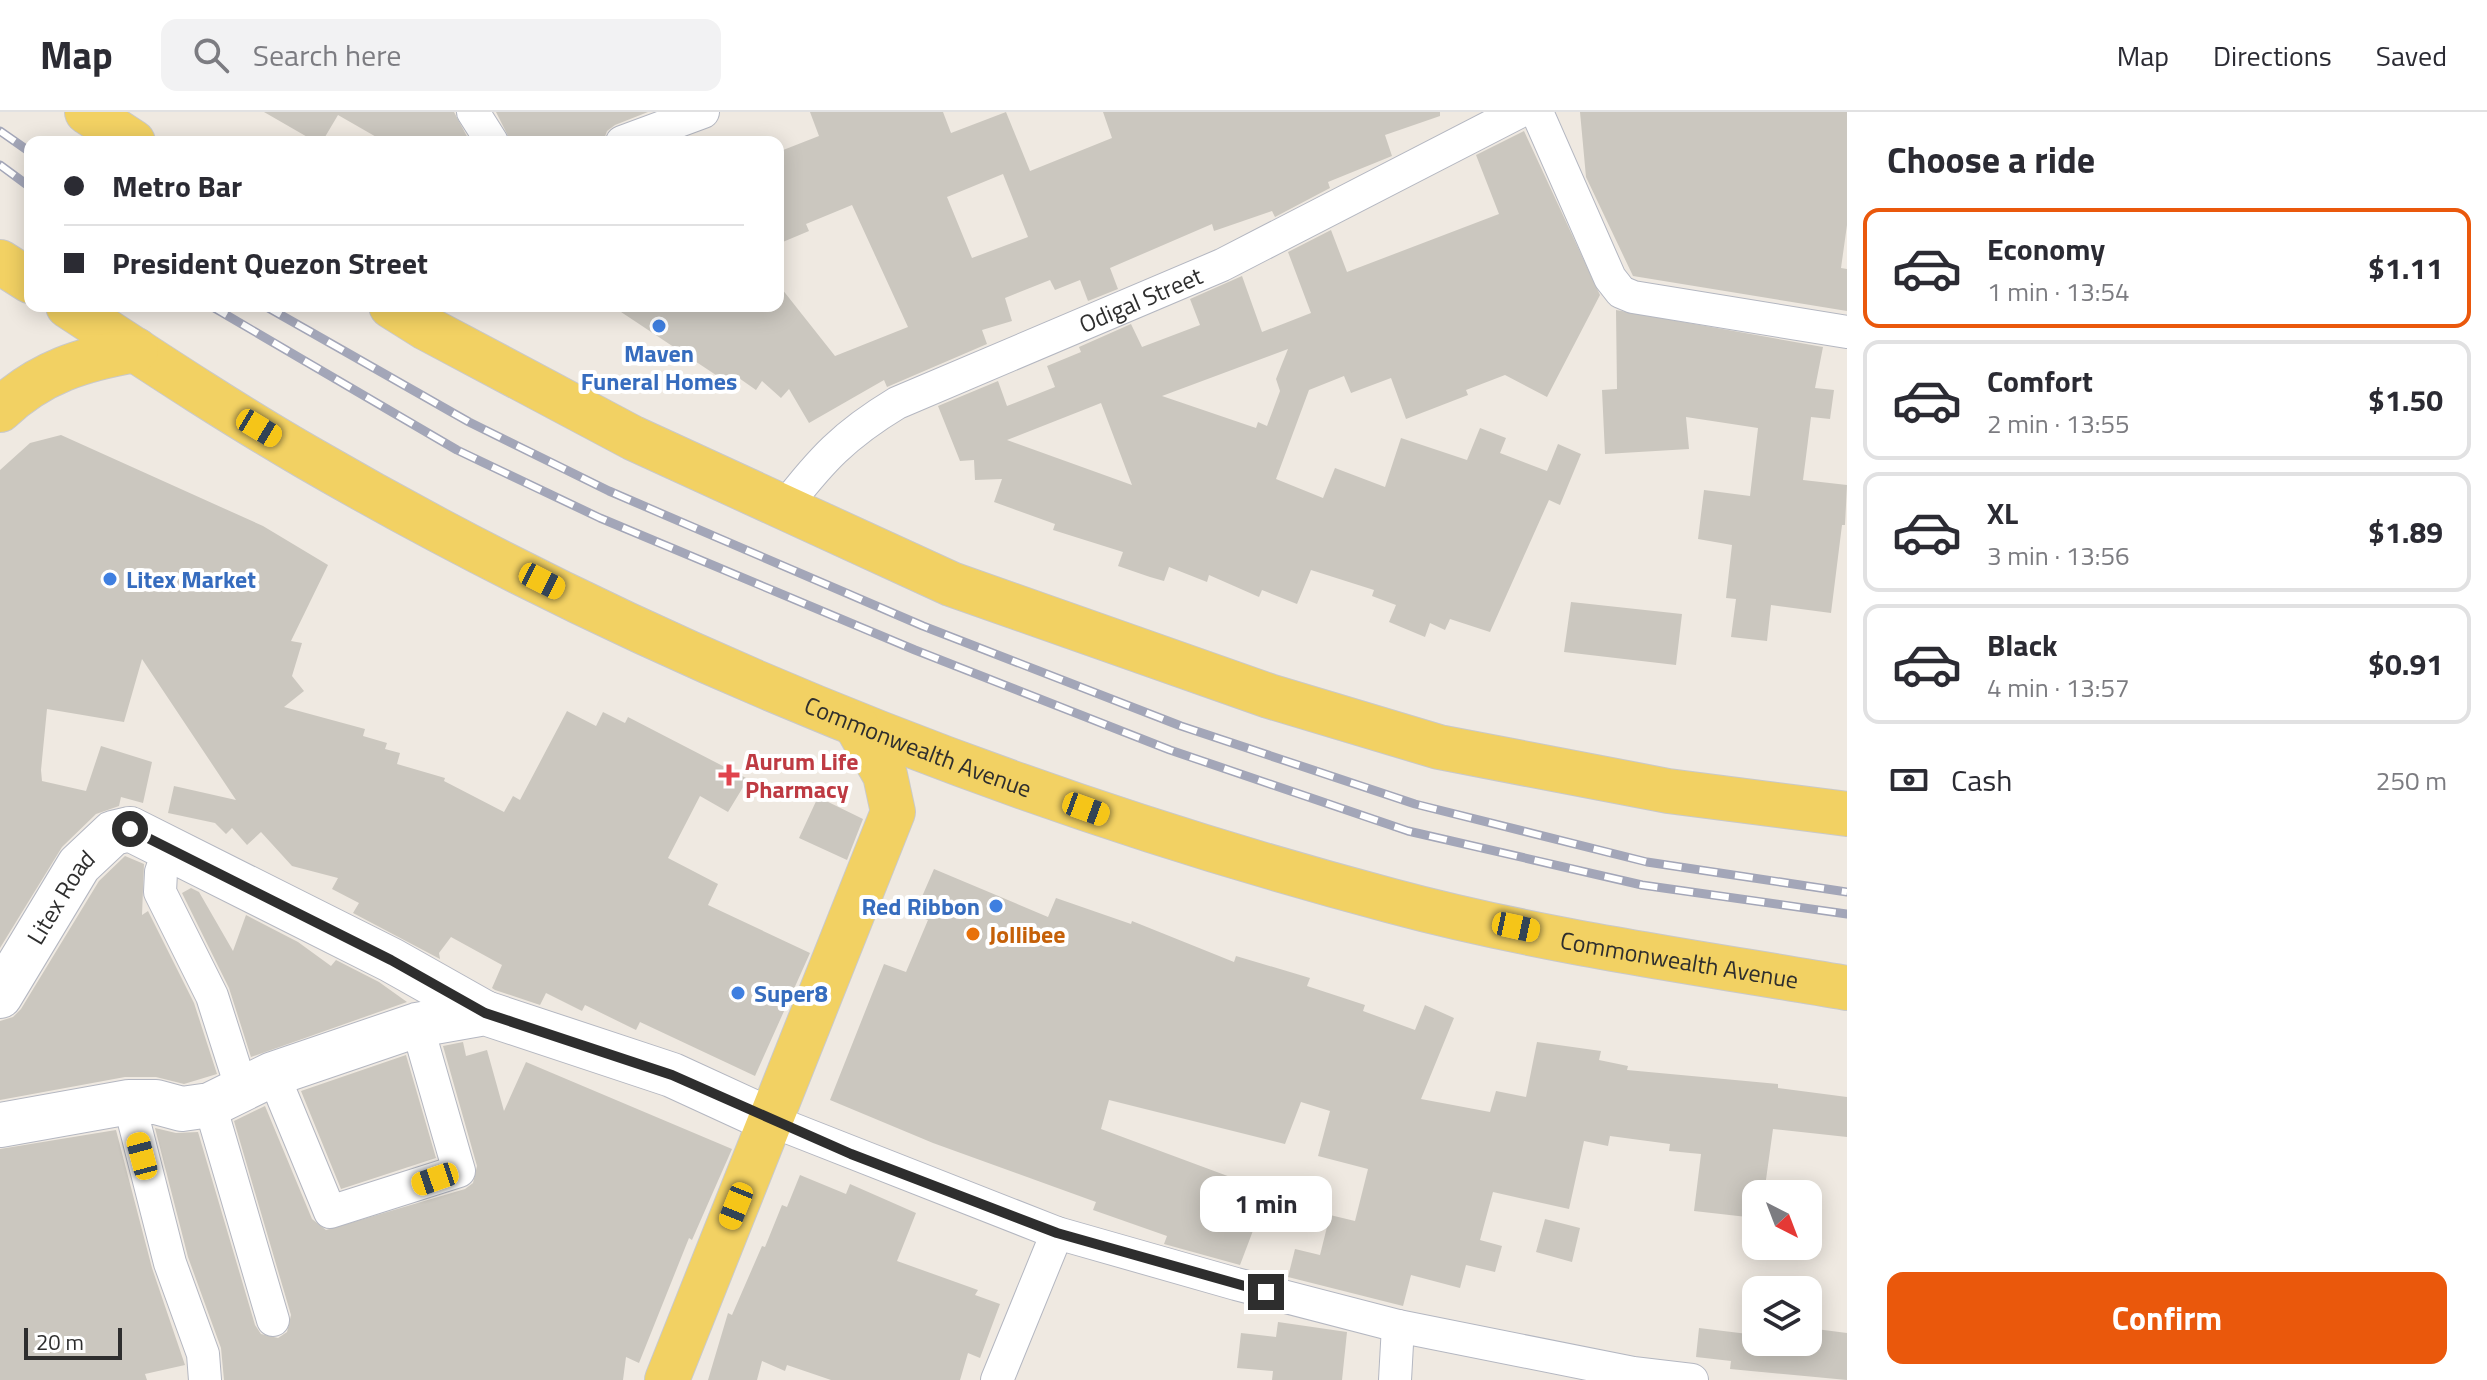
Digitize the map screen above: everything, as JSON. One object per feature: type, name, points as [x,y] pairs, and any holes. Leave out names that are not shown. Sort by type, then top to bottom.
[{"type":"main road","points":[[87,112],[124,136]]},
{"type":"main road","points":[[0,262],[24,277]]},
{"type":"main road","name":"Commonwealth Avenue","points":[[77,312],[306,457],[429,523],[698,657],[856,725],[1144,830],[1397,902],[1635,952],[1847,988]]},
{"type":"main road","points":[[419,313],[633,438],[951,584],[1269,696],[1439,747],[1668,791],[1847,814]]},
{"type":"main road","points":[[0,410],[35,380],[67,365],[136,350]]},
{"type":"main road","points":[[667,1380],[893,812],[885,775],[856,725]]},
{"type":"street","points":[[473,112],[488,136]]},
{"type":"street","points":[[638,136],[703,112]]},
{"type":"street","name":"Odigal Street","points":[[784,508],[825,456],[859,426],[897,403],[1222,265],[1519,112]]},
{"type":"street","points":[[1537,112],[1610,278],[1621,292],[1633,297],[1847,332]]},
{"type":"street","name":"Litex Road","points":[[0,996],[79,865],[113,833],[130,829],[391,960],[485,1013],[672,1075],[772,1121]]},
{"type":"street","points":[[170,847],[161,872],[160,892],[212,996],[242,1089],[273,1320]]},
{"type":"street","points":[[0,1125],[129,1102],[156,1102],[182,1109],[417,1025],[485,1013]]},
{"type":"street","points":[[242,1089],[330,1212],[459,1171],[417,1025]]},
{"type":"street","points":[[129,1102],[170,1263],[203,1354],[205,1380]]},
{"type":"street","points":[[772,1121],[1057,1233],[1398,1326],[1633,1373],[1692,1380]]},
{"type":"street","points":[[997,1380],[1057,1233]]},
{"type":"street","points":[[1395,1380],[1398,1326]]},
{"type":"building","points":[[264,112],[454,112],[467,136],[375,136],[338,115],[326,136],[306,136]]},
{"type":"building","points":[[496,112],[648,112],[615,125],[605,136],[508,136]]},
{"type":"building","points":[[810,112],[943,112],[951,133],[1006,112],[1030,171],[1112,138],[1103,112],[1440,112],[1440,116],[1385,135],[1392,156],[1328,182],[1330,188],[1275,217],[1272,211],[1214,231],[1212,224],[1110,268],[1118,289],[1088,301],[1080,280],[1055,290],[1050,280],[1005,298],[1012,321],[982,330],[987,344],[887,387],[884,380],[809,423],[789,389],[781,398],[762,381],[756,390],[736,376],[731,385],[621,312],[784,312],[784,292],[835,356],[908,327],[852,205],[806,224],[809,231],[784,241],[784,150],[819,136]],"holes":[[[1003,174],[1028,237],[972,258],[947,197]]]},
{"type":"building","points":[[1580,112],[1847,112],[1847,225],[1841,268],[1847,269],[1847,311],[1633,276],[1586,177]]},
{"type":"building","points":[[1524,131],[1600,295],[1547,397],[1505,375],[1466,390],[1468,395],[1406,419],[1391,378],[1351,393],[1344,376],[1309,390],[1276,479],[1323,498],[1335,468],[1385,487],[1401,438],[1467,460],[1480,428],[1506,438],[1500,453],[1547,471],[1558,444],[1581,454],[1560,505],[1549,500],[1490,632],[1450,619],[1445,630],[1430,623],[1425,637],[1389,622],[1396,605],[1372,596],[1374,590],[1311,570],[1297,604],[1262,590],[1259,597],[1209,575],[1207,582],[1169,567],[1164,581],[1150,577],[1118,566],[1123,552],[1053,530],[1055,524],[994,502],[1002,479],[975,480],[974,460],[960,461],[938,406],[998,381],[1007,406],[1055,387],[1047,366],[1081,352],[1079,347],[1131,324],[1142,347],[1200,325],[1190,299],[1242,276],[1262,332],[1311,313],[1288,252],[1331,230],[1347,272],[1499,214],[1476,155]],"holes":[[[1288,349],[1276,379],[1280,391],[1267,426],[1258,422],[1256,428],[1162,396]],[[1101,403],[1132,485],[1007,440]]]},
{"type":"building","points":[[1616,310],[1823,347],[1815,388],[1834,390],[1830,419],[1811,417],[1803,480],[1847,485],[1845,525],[1842,525],[1831,613],[1771,605],[1767,641],[1731,637],[1736,599],[1726,598],[1732,545],[1698,539],[1704,490],[1750,496],[1758,428],[1686,417],[1689,449],[1605,454],[1602,390],[1617,389]]},
{"type":"building","points":[[61,435],[263,526],[328,565],[291,641],[302,643],[292,676],[304,691],[284,707],[365,729],[363,736],[387,743],[385,749],[400,753],[397,764],[445,778],[444,781],[504,812],[513,796],[520,800],[567,711],[596,726],[603,712],[625,723],[628,717],[748,779],[728,812],[700,796],[668,858],[718,884],[708,905],[810,953],[755,1076],[640,1022],[636,1030],[585,1005],[582,1011],[546,993],[540,1005],[495,990],[492,988],[502,965],[451,937],[439,953],[440,959],[353,913],[359,903],[332,889],[338,878],[292,866],[261,832],[247,845],[232,828],[226,834],[215,823],[168,813],[174,786],[236,800],[142,659],[124,722],[47,709],[41,770],[42,781],[86,791],[101,746],[152,762],[143,803],[121,797],[119,806],[96,814],[62,847],[0,948],[0,470],[30,443]]},
{"type":"building","points":[[1571,602],[1682,614],[1676,665],[1564,652]]},
{"type":"building","points":[[818,797],[863,819],[847,860],[799,838]]},
{"type":"building","points":[[125,856],[144,864],[142,915],[148,911],[194,1003],[217,1074],[184,1084],[156,1077],[125,1077],[0,1100],[0,1021],[13,1017],[21,1009],[99,881]]},
{"type":"building","points":[[934,869],[1048,917],[1056,898],[1131,924],[1132,921],[1234,962],[1236,956],[1310,978],[1307,986],[1365,1005],[1363,1011],[1415,1030],[1425,1005],[1454,1018],[1421,1099],[1490,1112],[1496,1091],[1526,1097],[1537,1042],[1601,1051],[1599,1060],[1628,1066],[1627,1070],[1778,1084],[1778,1088],[1847,1097],[1847,1137],[1773,1129],[1766,1180],[1742,1180],[1742,1216],[1694,1211],[1701,1154],[1669,1151],[1670,1144],[1610,1136],[1608,1146],[1584,1141],[1569,1209],[1493,1192],[1480,1240],[1502,1246],[1495,1272],[1466,1265],[1460,1288],[1411,1275],[1403,1306],[1288,1277],[1295,1249],[1320,1255],[1330,1215],[1355,1221],[1368,1169],[1318,1156],[1330,1111],[1301,1102],[1285,1144],[1109,1100],[1101,1129],[1268,1191],[1240,1265],[1164,1244],[1167,1236],[1093,1210],[1096,1202],[933,1143],[830,1100],[884,964],[906,972],[928,920],[914,915]]},
{"type":"building","points":[[191,888],[199,892],[233,951],[246,915],[298,942],[331,966],[336,960],[379,982],[407,1002],[251,1057],[229,988],[182,893]]},
{"type":"building","points":[[463,1042],[466,1056],[487,1050],[504,1111],[526,1062],[732,1149],[692,1240],[689,1238],[639,1363],[626,1357],[623,1380],[224,1380],[221,1348],[188,1257],[155,1128],[176,1133],[198,1132],[255,1325],[261,1334],[278,1338],[287,1332],[291,1315],[234,1121],[265,1106],[312,1219],[326,1230],[465,1189],[473,1183],[477,1166],[443,1046]]},
{"type":"building","points":[[406,1055],[436,1158],[341,1189],[301,1091]]},
{"type":"building","points":[[116,1130],[152,1268],[185,1365],[145,1374],[147,1380],[0,1380],[0,1149]]},
{"type":"building","points":[[800,1175],[846,1194],[850,1184],[916,1213],[897,1261],[978,1290],[975,1295],[1000,1304],[980,1358],[968,1353],[960,1380],[831,1380],[787,1365],[785,1371],[762,1361],[757,1380],[708,1380],[728,1313],[732,1315],[762,1246],[765,1247],[782,1205],[787,1207]]},
{"type":"building","points":[[1545,1219],[1580,1228],[1572,1262],[1536,1252]]},
{"type":"building","points":[[1278,1322],[1347,1332],[1342,1380],[1272,1380],[1273,1371],[1237,1368],[1241,1333],[1276,1337]]},
{"type":"building","points":[[1699,1328],[1742,1333],[1742,1356],[1822,1356],[1822,1330],[1847,1333],[1847,1380],[1730,1369],[1731,1361],[1696,1357]]},
{"type":"railway","points":[[0,131],[24,148]]},
{"type":"railway","points":[[0,165],[24,183]]},
{"type":"railway","points":[[221,312],[457,450],[600,518],[915,650],[1170,750],[1408,831],[1642,885],[1847,914]]},
{"type":"railway","points":[[276,312],[469,422],[609,491],[923,626],[1181,726],[1415,804],[1647,862],[1847,892]]},
{"type":"place","name":"Maven Funeral Homes","points":[[659,326]]},
{"type":"place","name":"Litex Market","points":[[110,579]]},
{"type":"place","name":"Aurum Life Pharmacy","points":[[729,775]]},
{"type":"place","name":"Red Ribbon","points":[[996,906]]},
{"type":"place","name":"Jollibee","points":[[973,934]]},
{"type":"place","name":"Super8","points":[[738,993]]},
{"type":"route","points":[[130,829],[391,960],[485,1013],[672,1075],[851,1154],[1057,1233],[1266,1292]]}]
